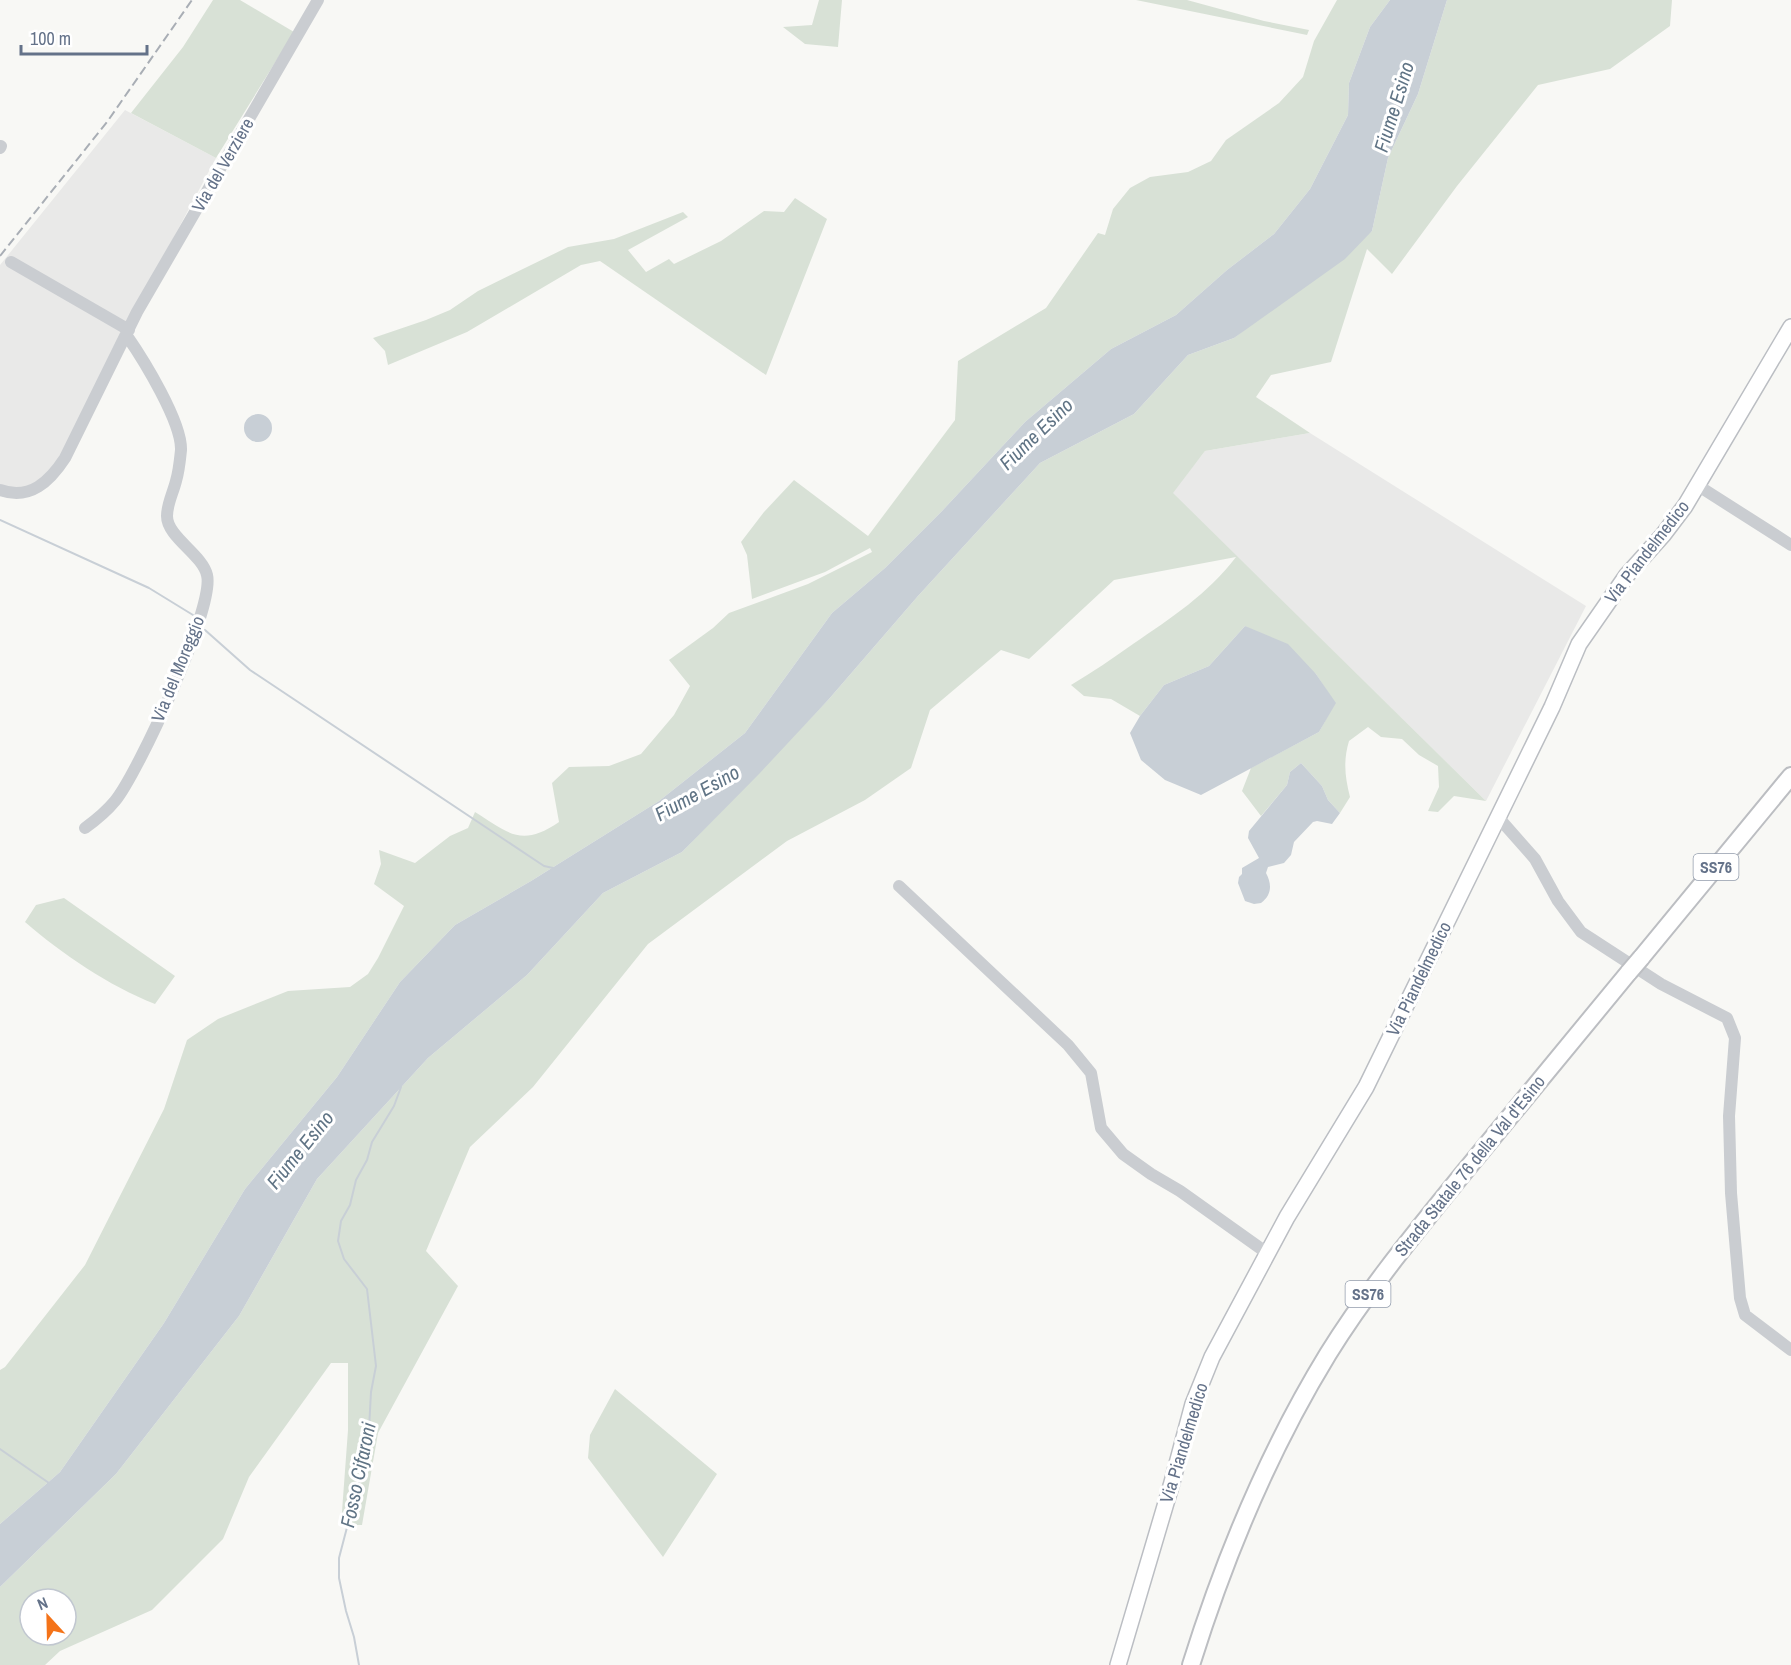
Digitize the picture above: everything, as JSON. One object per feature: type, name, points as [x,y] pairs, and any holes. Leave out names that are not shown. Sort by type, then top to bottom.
[{"type":"highway","name":"Strada Statale 76 della Val d'Esino","points":[[1645,961],[1791,776]]},
{"type":"highway","name":"Strada Statale 76 della Val d'Esino","points":[[1191,1665],[1212,1596],[1240,1525],[1271,1458],[1300,1402],[1360,1305],[1428,1217],[1791,792]]},
{"type":"highway","name":"Strada Statale 76 della Val d'Esino","points":[[1202,1665],[1222,1601],[1267,1491],[1308,1408],[1349,1339],[1436,1223],[1633,975]]},
{"type":"main road","name":"Via Piandelmedico","points":[[1118,1665],[1193,1404],[1212,1358],[1287,1218],[1366,1087],[1552,706],[1579,644],[1627,576],[1685,506],[1791,327]]},
{"type":"street","name":"Via del Verziere","points":[[128,333],[137,312],[318,0]]},
{"type":"street","name":"Via del Moreggio","points":[[11,262],[128,333],[178,430],[181,447],[177,480],[168,506],[167,519],[172,530],[204,566],[208,577],[206,595],[190,647],[131,776],[116,800],[100,817],[85,828]]},
{"type":"street","points":[[0,490],[27,492],[41,486],[52,477],[65,458],[128,333]]},
{"type":"street","points":[[1697,485],[1791,544]]},
{"type":"street","points":[[1498,817],[1535,859],[1558,901],[1581,932],[1661,984],[1727,1018],[1735,1038],[1729,1116],[1731,1193],[1740,1298],[1745,1315],[1791,1350]]},
{"type":"street","points":[[898,886],[1068,1046],[1091,1072],[1101,1128],[1123,1154],[1268,1253]]},
{"type":"shaded area","points":[[213,0],[240,0],[294,32],[216,158],[131,113],[183,47]]},
{"type":"shaded area","points":[[819,0],[842,0],[838,47],[805,44],[783,27],[812,25]]},
{"type":"shaded area","points":[[1136,0],[1187,0],[1264,21],[1309,30],[1307,35]]},
{"type":"shaded area","points":[[1337,0],[1390,0],[1370,27],[1349,83],[1348,115],[1310,189],[1274,234],[1227,270],[1176,315],[1111,349],[1025,422],[885,568],[832,613],[745,733],[659,801],[531,881],[455,925],[400,982],[337,1077],[245,1189],[164,1323],[60,1472],[0,1524],[0,1370],[5,1367],[85,1265],[164,1109],[187,1040],[218,1019],[288,991],[350,987],[368,974],[404,906],[374,884],[381,864],[379,850],[415,863],[450,836],[468,828],[475,812],[516,835],[525,836],[546,830],[559,822],[552,783],[569,767],[609,766],[641,754],[674,715],[690,686],[669,660],[713,628],[729,613],[808,584],[872,552],[870,548],[825,572],[752,599],[747,555],[741,542],[764,512],[794,480],[868,536],[955,420],[958,361],[1046,308],[1098,233],[1105,235],[1113,209],[1130,188],[1150,177],[1188,172],[1211,161],[1226,140],[1279,103],[1303,77],[1314,41]]},
{"type":"shaded area","points":[[1447,0],[1672,0],[1670,26],[1610,69],[1538,85],[1457,186],[1392,274],[1367,249],[1331,362],[1271,375],[1256,397],[1310,433],[1205,451],[1173,493],[1486,801],[1454,796],[1438,812],[1428,811],[1439,787],[1438,766],[1419,755],[1402,739],[1381,737],[1368,727],[1349,741],[1345,769],[1350,797],[1340,813],[1328,800],[1322,786],[1301,763],[1290,772],[1287,785],[1261,816],[1242,791],[1251,768],[1319,732],[1335,703],[1316,674],[1245,626],[1209,666],[1164,685],[1140,716],[1111,699],[1084,696],[1071,685],[1188,605],[1213,583],[1236,557],[1114,580],[1029,659],[1001,650],[930,710],[911,768],[865,800],[787,841],[648,944],[533,1087],[470,1147],[426,1251],[458,1286],[378,1433],[362,1525],[341,1525],[348,1430],[348,1363],[331,1363],[249,1477],[223,1539],[152,1610],[78,1643],[78,1587],[18,1587],[18,1647],[69,1647],[60,1651],[45,1665],[0,1665],[0,1587],[116,1474],[239,1316],[317,1179],[428,1058],[527,975],[603,893],[682,852],[829,699],[918,596],[1040,463],[1134,414],[1188,355],[1234,338],[1372,231],[1388,158],[1418,94]]},
{"type":"shaded area","points":[[125,110],[216,158],[56,464],[42,479],[27,488],[7,487],[0,484],[0,265]]},
{"type":"shaded area","points":[[795,198],[827,219],[766,375],[600,261],[581,265],[467,332],[388,365],[385,351],[373,338],[450,310],[478,291],[568,247],[614,239],[683,212],[688,217],[628,250],[646,272],[669,259],[674,264],[721,241],[764,211],[784,212]]},
{"type":"shaded area","points":[[1310,433],[1586,606],[1486,801],[1172,493],[1205,451]]},
{"type":"shaded area","points":[[64,898],[175,976],[155,1004],[120,988],[87,968],[54,946],[25,922],[36,905]]},
{"type":"shaded area","points":[[615,1389],[717,1474],[663,1557],[588,1458],[590,1435]]},
{"type":"water","name":"Fiume Esino","points":[[1390,0],[1447,0],[1418,94],[1388,158],[1372,231],[1345,259],[1234,338],[1188,355],[1134,414],[1040,463],[918,596],[829,699],[682,852],[603,893],[527,975],[428,1058],[317,1179],[239,1316],[116,1474],[0,1587],[0,1524],[60,1472],[164,1323],[245,1189],[337,1077],[400,982],[455,925],[531,881],[659,801],[745,733],[832,613],[885,568],[1025,422],[1111,349],[1176,315],[1227,270],[1274,234],[1310,189],[1348,115],[1349,83],[1370,27]]},
{"type":"water","points":[[258,414],[268,418],[272,428],[268,438],[258,442],[248,438],[244,428],[248,418]]},
{"type":"water","points":[[1245,626],[1288,644],[1316,674],[1336,703],[1319,732],[1201,795],[1165,780],[1141,760],[1130,733],[1164,685],[1209,666]]},
{"type":"water","points":[[1301,763],[1322,786],[1328,800],[1340,813],[1332,824],[1313,822],[1294,842],[1291,855],[1284,863],[1268,867],[1266,873],[1270,889],[1265,900],[1254,904],[1245,901],[1238,883],[1239,877],[1242,874],[1242,868],[1259,858],[1248,838],[1249,831],[1287,785],[1290,772]]},
{"type":"waterway","points":[[0,520],[149,588],[193,615]]},
{"type":"waterway","points":[[205,630],[250,670],[544,866],[553,868]]},
{"type":"waterway","name":"Fosso Cifaroni","points":[[359,1665],[339,1578],[339,1558],[368,1447],[371,1392],[376,1366],[367,1289],[344,1259],[338,1241],[341,1221],[350,1205],[356,1180],[367,1160],[372,1142],[394,1106],[401,1087]]},
{"type":"waterway","points":[[0,1449],[49,1483]]},
{"type":"railway","points":[[0,256],[107,122],[192,0]]}]
